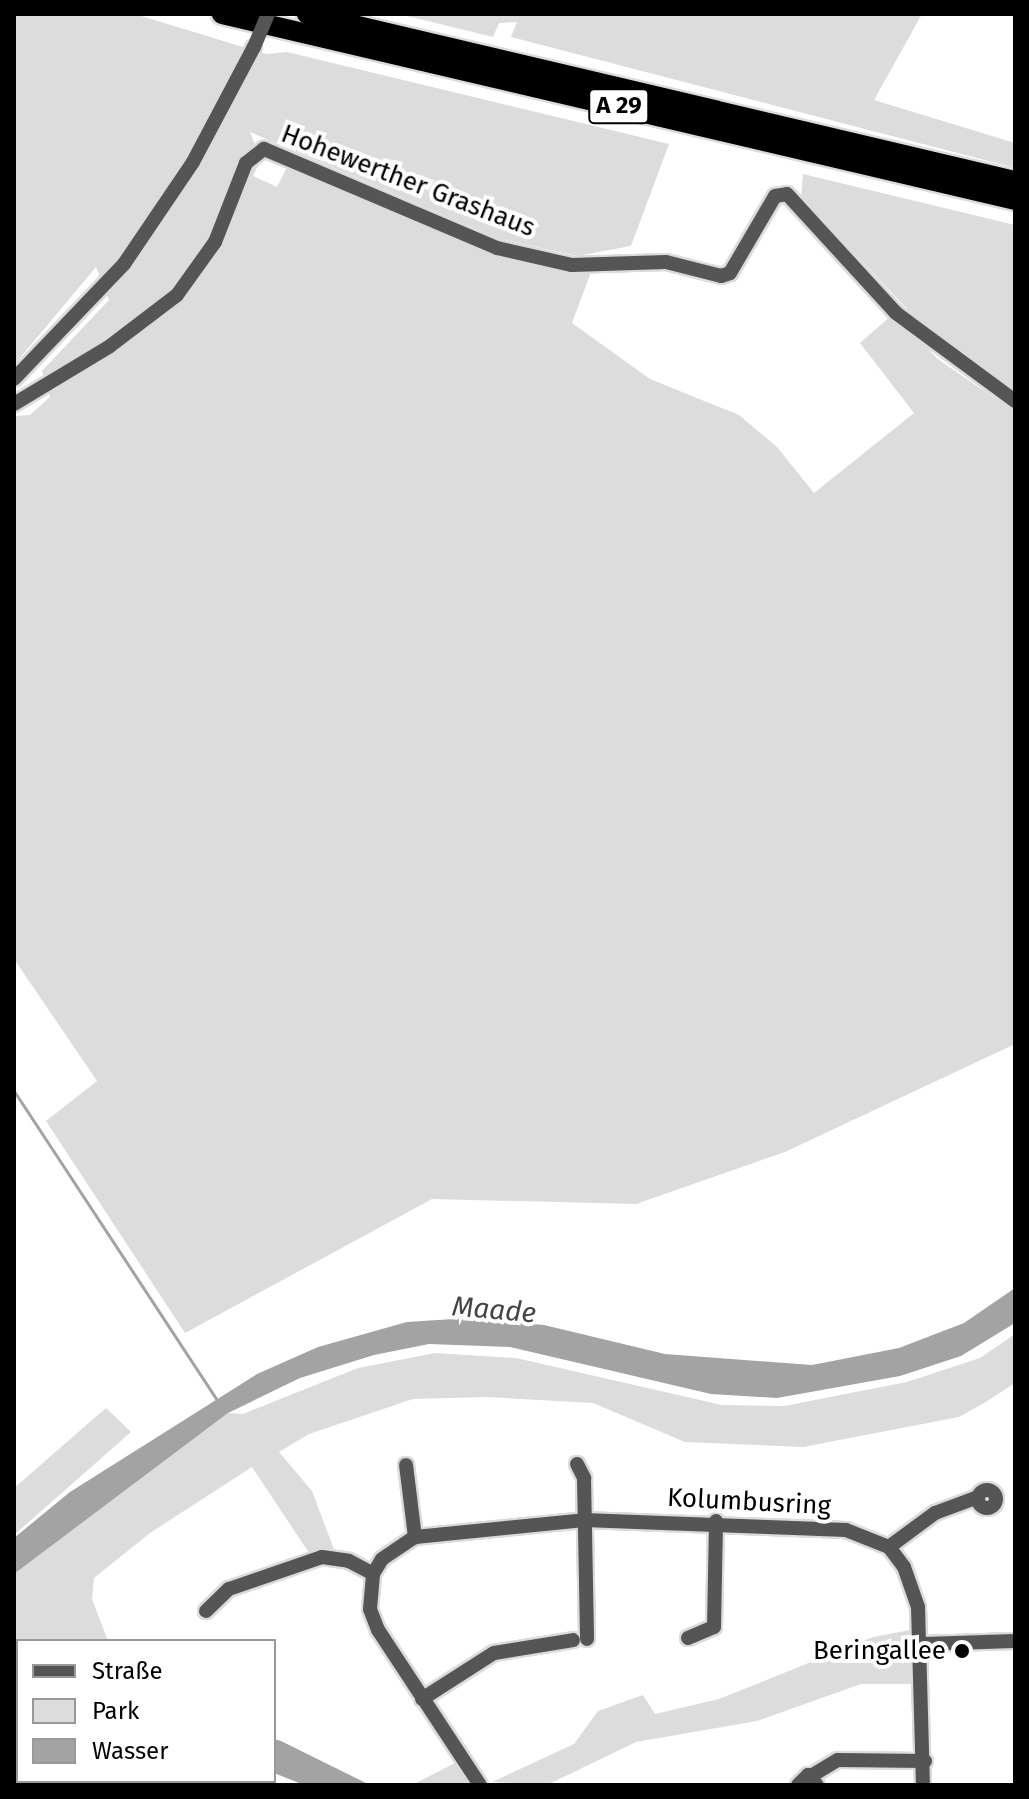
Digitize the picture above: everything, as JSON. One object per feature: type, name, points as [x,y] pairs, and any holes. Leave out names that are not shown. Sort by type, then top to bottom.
[{"type":"highway","name":"A 29","points":[[222,14],[1015,200]]},
{"type":"highway","name":"A 29","points":[[307,14],[1015,181]]},
{"type":"street","points":[[14,357],[20,374],[133,251],[193,162],[254,47],[268,14]]},
{"type":"street","name":"Hohewerther Grashaus","points":[[14,404],[110,346],[177,295],[215,242],[246,163],[264,149],[497,248],[572,265],[666,262],[704,274],[730,273],[775,196],[787,194],[896,313],[1015,401]]},
{"type":"street","points":[[422,1699],[494,1653],[580,1639],[584,1520],[577,1464]]},
{"type":"street","points":[[406,1465],[415,1537]]},
{"type":"street","points":[[923,1785],[923,1644],[909,1582],[889,1547],[935,1513],[978,1497]]},
{"type":"street","name":"Kolumbusring","points":[[373,1574],[382,1559],[415,1537],[584,1520],[716,1521],[846,1530],[889,1547]]},
{"type":"street","points":[[688,1638],[714,1627],[716,1521]]},
{"type":"street","points":[[206,1611],[229,1589],[322,1557],[349,1561],[373,1574],[370,1609],[422,1699],[480,1785]]},
{"type":"street","points":[[923,1644],[1015,1641]]},
{"type":"street","points":[[798,1785],[814,1780],[838,1760],[925,1761]]},
{"type":"green space","points":[[14,14],[135,14],[266,54],[287,52],[669,144],[631,246],[577,256],[500,239],[250,132],[261,159],[253,176],[277,187],[289,163],[531,262],[591,272],[572,323],[650,379],[739,415],[777,447],[814,493],[914,413],[860,343],[893,314],[939,360],[1015,412],[1015,1044],[785,1152],[636,1204],[432,1199],[185,1333],[46,1121],[97,1081],[14,959],[14,416],[30,415],[50,397],[42,371],[109,300],[96,267],[14,365]]},
{"type":"green space","points":[[399,14],[922,14],[874,100],[1015,143],[1015,168],[511,37],[517,22],[499,23],[493,37]]},
{"type":"green space","points":[[803,174],[1015,225],[1015,390],[908,310],[801,196]]},
{"type":"green space","points":[[1015,1334],[1015,1383],[959,1417],[803,1447],[685,1442],[593,1403],[486,1397],[413,1399],[309,1434],[279,1452],[312,1491],[336,1555],[311,1556],[252,1467],[150,1533],[94,1578],[92,1599],[107,1639],[16,1639],[14,1778],[14,1574],[228,1413],[243,1414],[358,1368],[435,1353],[516,1358],[722,1405],[784,1406],[907,1382],[980,1358]]},
{"type":"green space","points":[[106,1408],[131,1432],[14,1535],[14,1488]]},
{"type":"green space","points":[[910,1630],[911,1642],[903,1644],[904,1652],[912,1652],[915,1684],[861,1684],[757,1721],[636,1742],[547,1785],[492,1782],[574,1744],[598,1711],[643,1695],[655,1714],[719,1699],[873,1637]]},
{"type":"green space","points":[[457,1762],[472,1785],[412,1785]]},
{"type":"water","points":[[1015,1288],[1015,1323],[961,1356],[900,1376],[777,1398],[711,1394],[510,1347],[429,1344],[374,1355],[300,1378],[228,1413],[14,1574],[14,1538],[70,1492],[257,1374],[318,1347],[407,1322],[469,1318],[544,1325],[665,1354],[812,1365],[899,1348],[964,1323]]},
{"type":"water","points":[[276,1740],[370,1785],[304,1785],[276,1774]]},
{"type":"waterway","points":[[14,1091],[216,1399]]},
{"type":"place","name":"Beringallee","points":[[962,1651]]},
{"type":"water label","name":"Maade","points":[[494,1310]]}]
